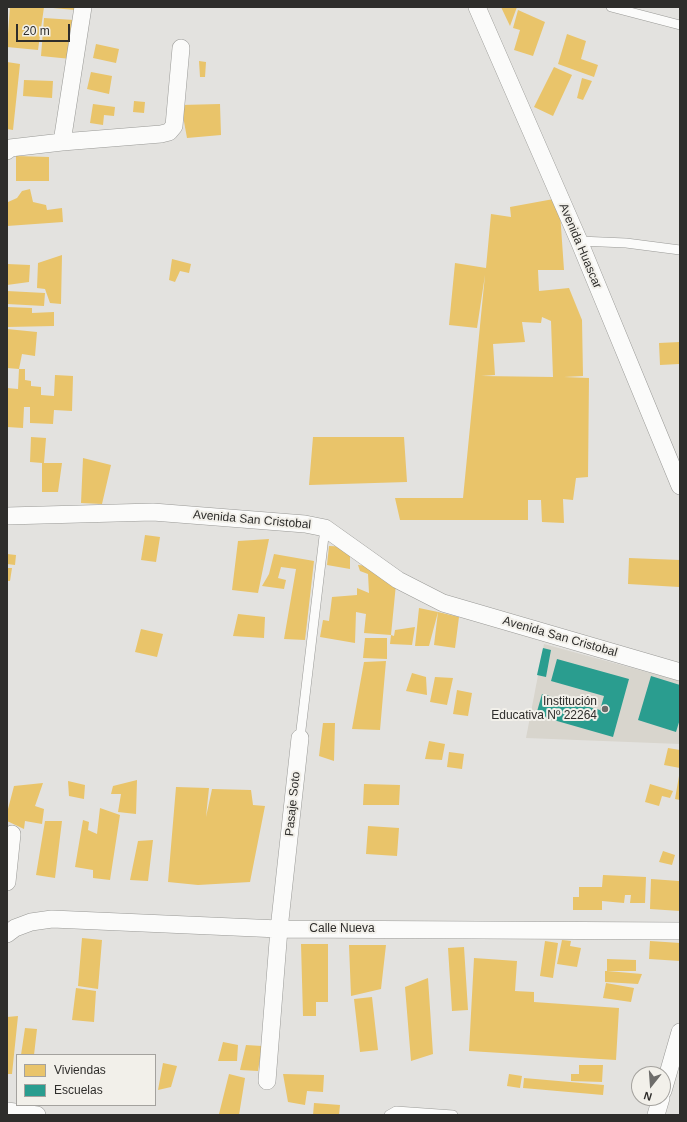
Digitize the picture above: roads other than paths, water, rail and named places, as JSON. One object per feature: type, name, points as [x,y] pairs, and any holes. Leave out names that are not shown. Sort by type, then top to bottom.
[{"type":"street","points":[[62,142],[83,7]]},
{"type":"street","name":"Avenida Huascar","points":[[477,7],[579,241],[680,486]]},
{"type":"street","points":[[7,150],[10,148],[62,142],[170,132],[174,126],[181,48]]},
{"type":"street","name":"Avenida San Cristobal","points":[[7,516],[153,512],[305,524],[325,528],[398,580],[443,603],[680,672]]},
{"type":"street","name":"Pasaje Soto","points":[[267,1081],[279,928],[300,738]]},
{"type":"street","points":[[7,882],[12,834]]},
{"type":"street","name":"Calle Nueva","points":[[7,934],[15,928],[31,922],[52,919],[279,928],[680,931]]},
{"type":"street","points":[[670,1066],[680,1032]]},
{"type":"street","points":[[7,1111],[37,1115]]},
{"type":"lane","points":[[611,7],[680,25]]},
{"type":"lane","points":[[579,241],[626,243],[680,250]]},
{"type":"lane","name":"Pasaje Soto","points":[[300,738],[325,528]]},
{"type":"lane","points":[[389,1115],[396,1111],[453,1115]]},
{"type":"place","name":"Institución Educativa Nº 22264","points":[[605,709]]}]
